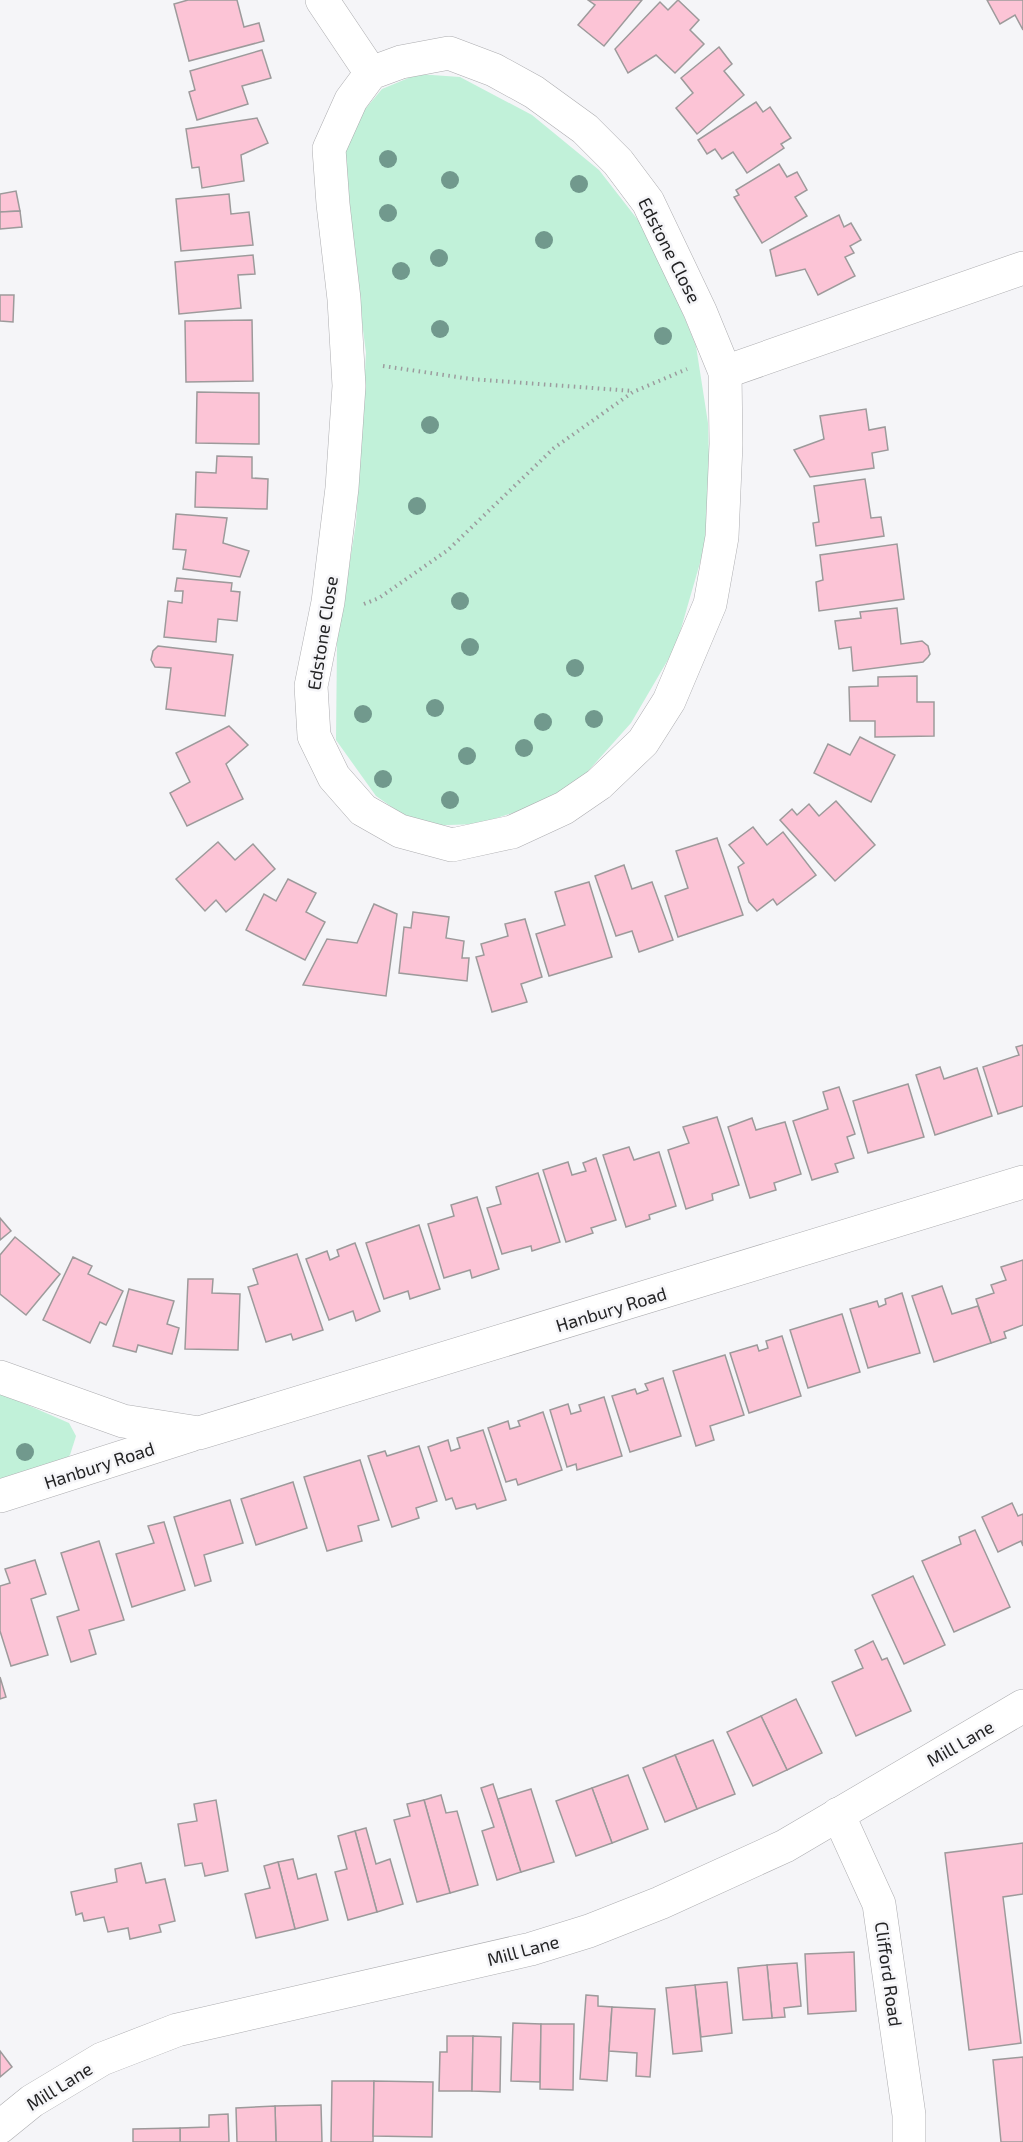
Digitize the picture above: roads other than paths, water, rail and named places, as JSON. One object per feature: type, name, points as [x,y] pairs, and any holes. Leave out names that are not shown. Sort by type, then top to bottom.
[{"type":"street","points":[[322,0],[371,73]]},
{"type":"street","name":"Edstone Close","points":[[449,53],[494,70],[534,92],[585,129],[618,162],[648,202],[700,311],[722,364],[726,444],[722,537],[710,604],[669,701],[643,742],[599,784],[564,808],[512,832],[452,844],[400,831],[363,810],[334,777],[314,736],[311,686],[324,621],[342,488],[349,386],[344,299],[329,149],[351,100],[371,73],[401,62],[449,53]]},
{"type":"street","points":[[722,364],[1023,268]]},
{"type":"street","name":"Hanbury Road","points":[[0,1496],[199,1433],[1023,1182]]},
{"type":"street","name":"Hanbury Road","points":[[0,1377],[123,1421],[199,1433]]},
{"type":"street","name":"Mill Lane","points":[[0,2127],[32,2101],[102,2059],[177,2030],[531,1949],[589,1931],[660,1903],[785,1846],[1023,1706]]},
{"type":"street","name":"Clifford Road","points":[[838,1814],[879,1904],[909,2115],[909,2142]]}]
